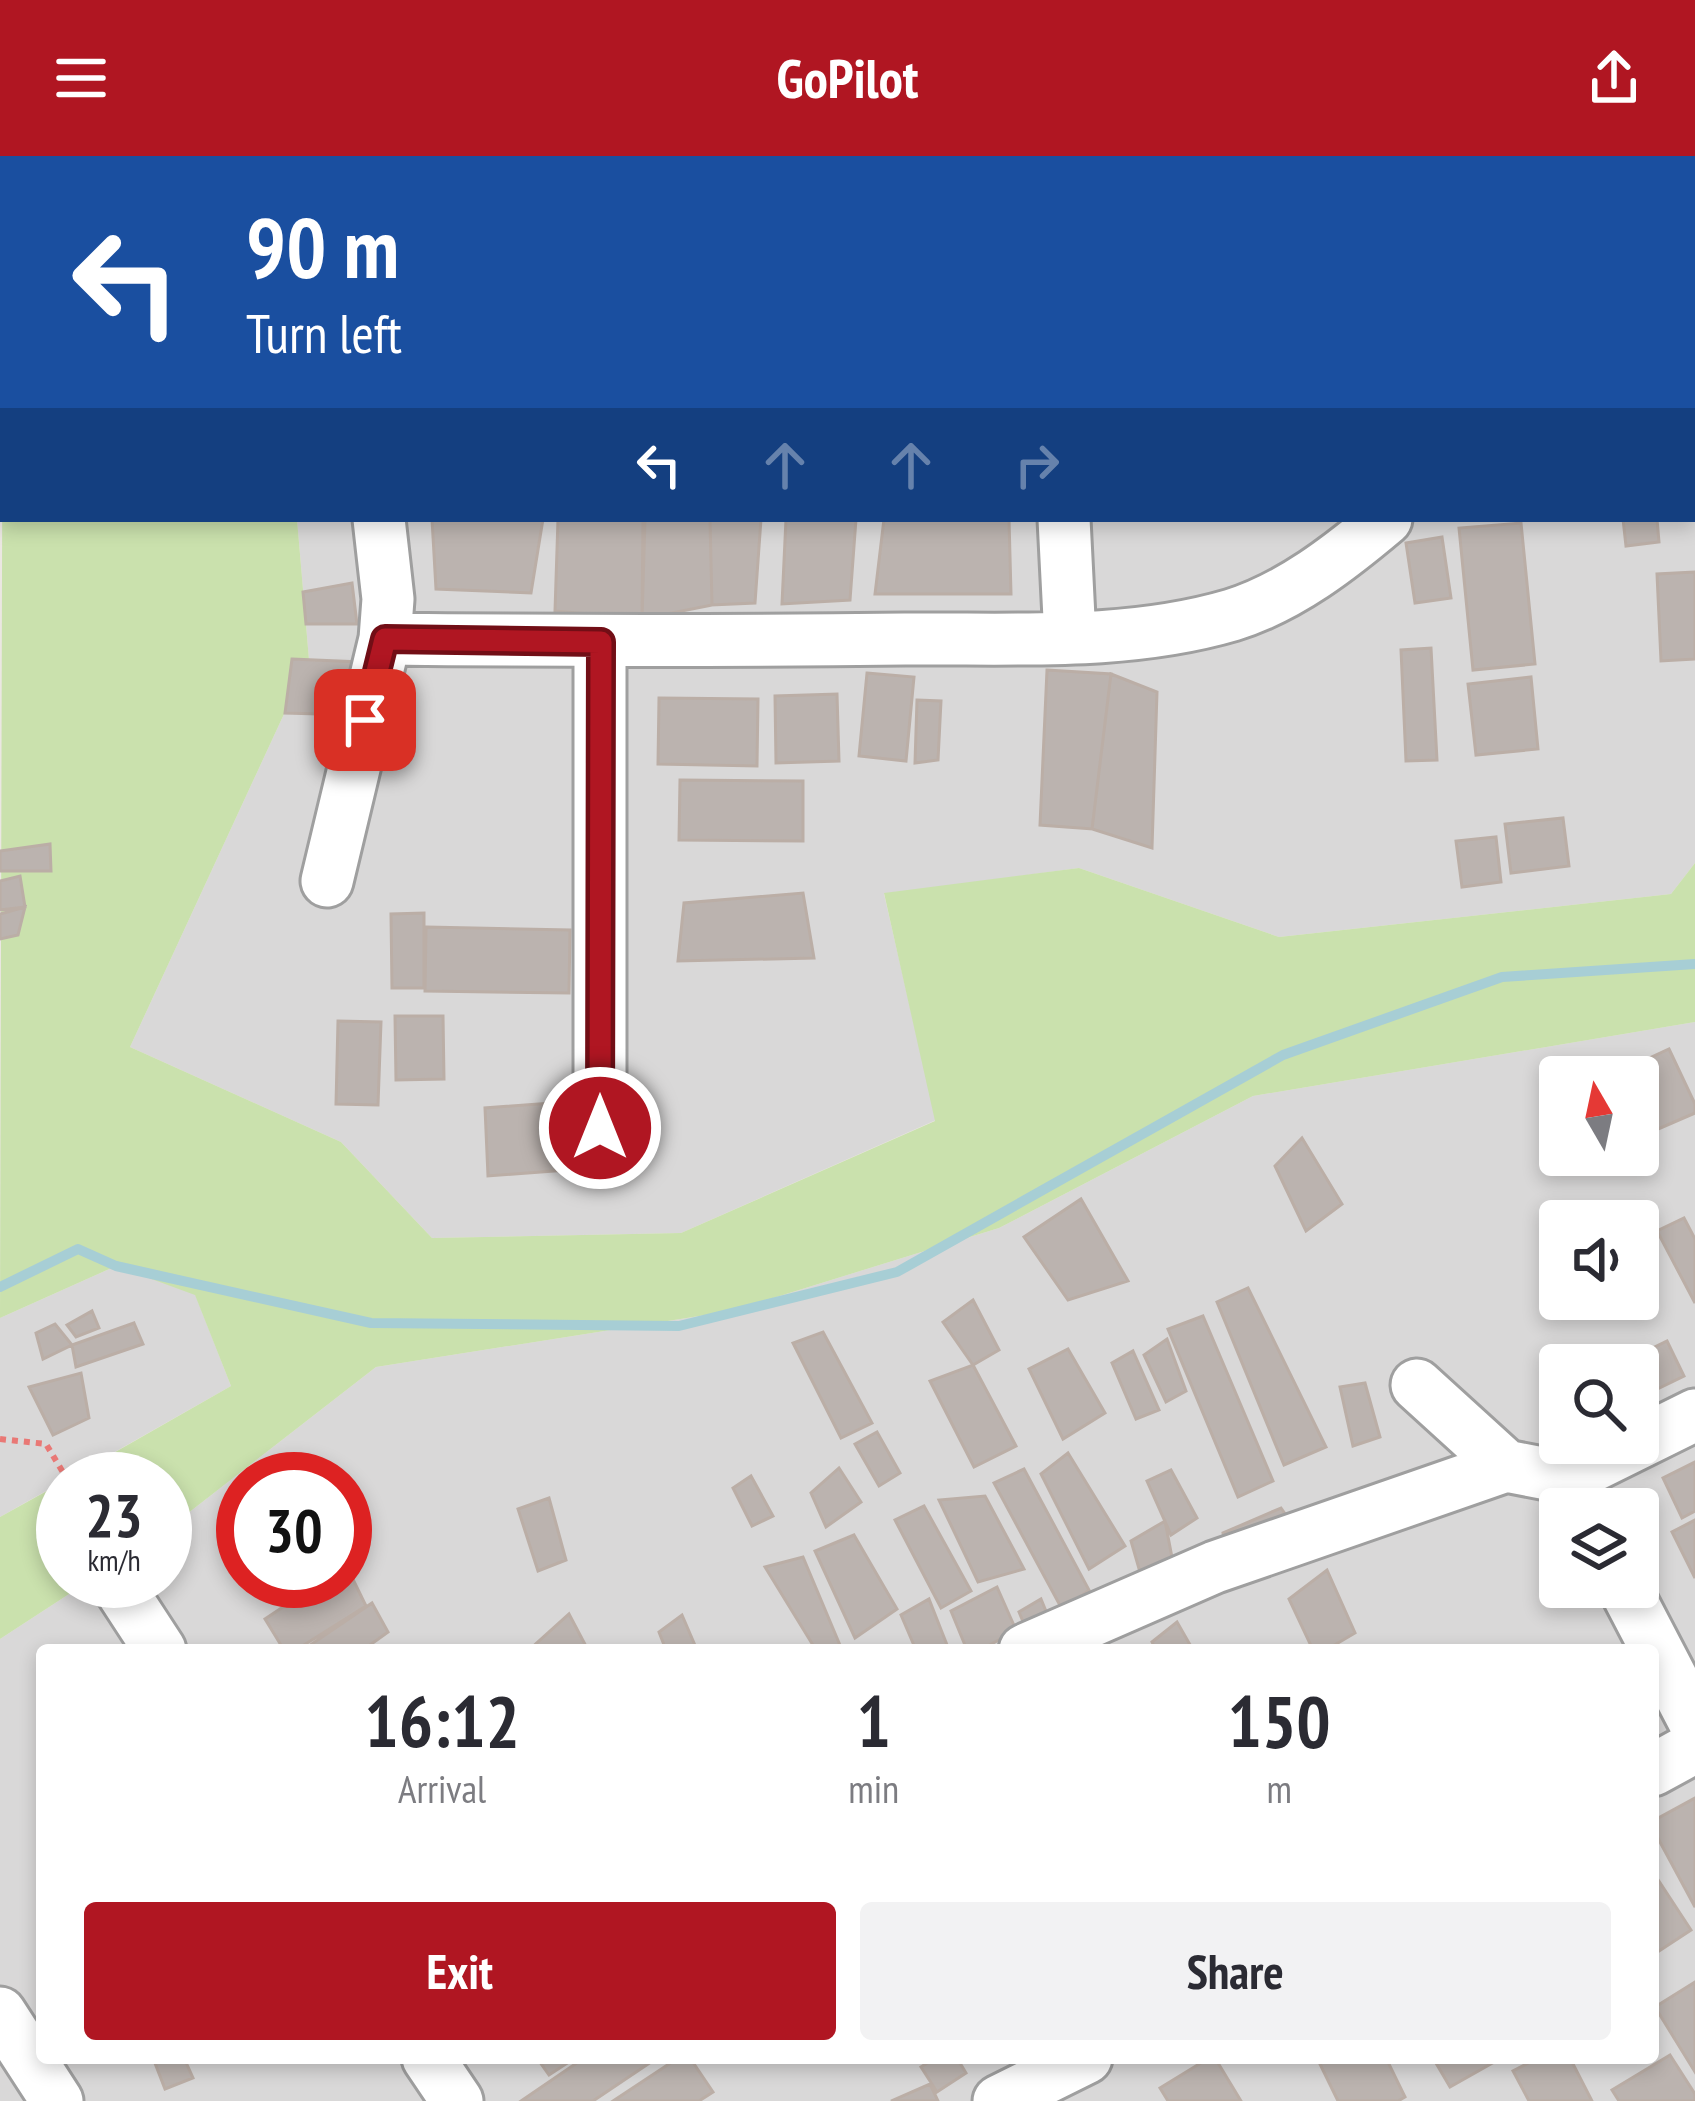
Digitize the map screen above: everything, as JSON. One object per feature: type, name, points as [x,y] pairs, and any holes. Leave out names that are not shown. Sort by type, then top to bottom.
[{"type":"street","points":[[326,881],[385,639],[388,599],[379,522]]},
{"type":"street","points":[[1064,522],[1070,638]]},
{"type":"street","points":[[385,639],[1070,638],[1162,632],[1237,614],[1328,567],[1382,522]]},
{"type":"street","points":[[600,1128],[601,642]]},
{"type":"street","points":[[1417,1385],[1506,1466],[1561,1488]]},
{"type":"street","points":[[1585,1488],[1695,1415]]},
{"type":"street","points":[[1038,1644],[1215,1567],[1506,1466]]},
{"type":"street","points":[[133,1608],[156,1644]]},
{"type":"street","points":[[1635,1608],[1654,1644]]},
{"type":"street","points":[[1659,1654],[1695,1723]]},
{"type":"street","points":[[1659,1767],[1695,1748]]},
{"type":"street","points":[[0,2013],[56,2101]]},
{"type":"street","points":[[432,2064],[457,2101]]},
{"type":"street","points":[[999,2101],[1074,2064]]},
{"type":"path","points":[[0,1439],[46,1444],[51,1452]]},
{"type":"shaded area","points":[[297,522],[1695,522],[1695,863],[1671,894],[1279,937],[1079,868],[884,894],[936,1120],[681,1233],[432,1238],[341,1142],[130,1047],[309,660]]},
{"type":"shaded area","points":[[1695,1022],[1695,2101],[0,2101],[0,1639],[48,1608],[192,1608],[192,1510],[216,1491],[216,1608],[372,1608],[372,1452],[267,1452],[376,1367],[731,1311],[999,1228],[1253,1096]]},
{"type":"shaded area","points":[[116,1266],[195,1294],[231,1386],[115,1452],[36,1452],[36,1497],[0,1517],[0,1318]]},
{"type":"green space","points":[[2,522],[297,522],[309,660],[130,1047],[341,1142],[432,1238],[681,1233],[935,1121],[884,893],[1079,868],[1279,937],[1671,894],[1695,863],[1695,1022],[1253,1096],[999,1228],[731,1311],[376,1367],[267,1452],[216,1452],[216,1491],[192,1510],[192,1452],[115,1452],[231,1386],[195,1295],[116,1266],[0,1318]]},
{"type":"green space","points":[[36,1497],[36,1608],[48,1608],[0,1639],[0,1517]]},
{"type":"building","points":[[432,522],[543,522],[531,593],[436,589]]},
{"type":"building","points":[[558,522],[643,522],[642,619],[555,611]]},
{"type":"building","points":[[645,522],[710,522],[712,605],[642,619]]},
{"type":"building","points":[[710,522],[761,522],[755,603],[712,605]]},
{"type":"building","points":[[786,522],[856,522],[850,600],[782,604]]},
{"type":"building","points":[[884,522],[1009,522],[1011,594],[875,594]]},
{"type":"building","points":[[1623,522],[1657,522],[1659,542],[1626,546]]},
{"type":"building","points":[[1521,523],[1535,664],[1473,670],[1459,528]]},
{"type":"building","points":[[1442,537],[1451,598],[1415,603],[1406,543]]},
{"type":"building","points":[[1695,572],[1695,659],[1661,661],[1657,574]]},
{"type":"building","points":[[352,583],[357,624],[306,624],[303,592]]},
{"type":"building","points":[[1431,648],[1437,760],[1406,761],[1401,650]]},
{"type":"building","points":[[292,659],[360,662],[353,715],[285,713]]},
{"type":"building","points":[[1047,670],[1111,674],[1092,829],[1040,825]]},
{"type":"building","points":[[867,673],[914,677],[906,761],[859,756]]},
{"type":"building","points":[[1111,674],[1157,692],[1152,848],[1092,829]]},
{"type":"building","points":[[1531,677],[1538,749],[1476,755],[1468,684]]},
{"type":"building","points":[[837,694],[839,761],[776,763],[775,696]]},
{"type":"building","points":[[659,698],[758,699],[757,766],[658,764]]},
{"type":"building","points":[[917,700],[941,701],[938,760],[915,763]]},
{"type":"building","points":[[680,780],[803,781],[803,841],[679,840]]},
{"type":"building","points":[[1563,818],[1569,866],[1511,873],[1505,824]]},
{"type":"building","points":[[1496,837],[1501,882],[1462,887],[1456,841]]},
{"type":"building","points":[[50,844],[51,871],[0,871],[0,851]]},
{"type":"building","points":[[20,876],[25,907],[0,910],[0,881]]},
{"type":"building","points":[[803,893],[814,958],[678,961],[684,903]]},
{"type":"building","points":[[25,907],[18,935],[0,939],[0,914]]},
{"type":"building","points":[[424,913],[424,988],[392,988],[391,914]]},
{"type":"building","points":[[426,927],[570,930],[569,993],[425,991]]},
{"type":"building","points":[[395,1016],[443,1016],[444,1079],[396,1080]]},
{"type":"building","points":[[338,1021],[381,1022],[378,1105],[336,1104]]},
{"type":"building","points":[[1669,1049],[1695,1104],[1695,1113],[1659,1129],[1659,1056],[1654,1056]]},
{"type":"building","points":[[564,1102],[566,1170],[488,1176],[485,1108]]},
{"type":"building","points":[[1302,1138],[1342,1204],[1306,1231],[1275,1166]]},
{"type":"building","points":[[1081,1199],[1128,1281],[1068,1300],[1024,1237]]},
{"type":"building","points":[[1684,1218],[1695,1239],[1695,1303],[1659,1235],[1659,1230]]},
{"type":"building","points":[[1248,1288],[1326,1447],[1284,1465],[1217,1302]]},
{"type":"building","points":[[973,1300],[999,1350],[973,1365],[943,1322]]},
{"type":"building","points":[[92,1311],[99,1328],[76,1337],[67,1325]]},
{"type":"building","points":[[1203,1316],[1273,1481],[1238,1497],[1168,1329]]},
{"type":"building","points":[[134,1323],[143,1344],[76,1367],[72,1345]]},
{"type":"building","points":[[55,1324],[72,1345],[43,1359],[36,1333]]},
{"type":"building","points":[[823,1332],[872,1423],[841,1438],[793,1343]]},
{"type":"building","points":[[1167,1339],[1186,1391],[1166,1402],[1144,1355]]},
{"type":"building","points":[[1667,1341],[1684,1376],[1659,1388],[1659,1345]]},
{"type":"building","points":[[1068,1349],[1105,1413],[1063,1439],[1029,1369]]},
{"type":"building","points":[[1133,1351],[1159,1410],[1136,1419],[1112,1363]]},
{"type":"building","points":[[973,1365],[1016,1446],[974,1467],[930,1381]]},
{"type":"building","points":[[81,1373],[89,1418],[53,1435],[29,1387]]},
{"type":"building","points":[[1365,1383],[1380,1437],[1353,1446],[1340,1387]]},
{"type":"building","points":[[877,1432],[900,1473],[879,1486],[855,1444]]},
{"type":"building","points":[[1068,1453],[1125,1546],[1089,1569],[1041,1474]]},
{"type":"building","points":[[1695,1462],[1695,1511],[1682,1518],[1663,1478]]},
{"type":"building","points":[[839,1468],[861,1502],[826,1527],[811,1493]]},
{"type":"building","points":[[1024,1469],[1089,1590],[1063,1611],[994,1483]]},
{"type":"building","points":[[1171,1470],[1197,1518],[1171,1535],[1147,1481]]},
{"type":"building","points":[[751,1476],[773,1516],[752,1526],[733,1488]]},
{"type":"building","points":[[985,1496],[1024,1569],[978,1582],[939,1500]]},
{"type":"building","points":[[549,1498],[566,1560],[538,1571],[518,1509]]},
{"type":"building","points":[[924,1506],[971,1591],[941,1608],[895,1520]]},
{"type":"building","points":[[1281,1508],[1293,1525],[1226,1550],[1223,1533]]},
{"type":"building","points":[[1695,1520],[1695,1578],[1672,1532]]},
{"type":"building","points":[[1165,1521],[1175,1573],[1144,1586],[1131,1541]]},
{"type":"building","points":[[854,1535],[897,1609],[855,1638],[815,1551]]},
{"type":"building","points":[[803,1557],[839,1644],[812,1644],[765,1567]]},
{"type":"building","points":[[1327,1570],[1355,1633],[1336,1644],[1310,1644],[1289,1599]]},
{"type":"building","points":[[997,1587],[1016,1630],[992,1644],[965,1644],[951,1611]]},
{"type":"building","points":[[929,1599],[947,1644],[913,1644],[901,1615]]},
{"type":"building","points":[[1041,1599],[1052,1626],[1029,1636],[1019,1612]]},
{"type":"building","points":[[372,1603],[388,1632],[371,1644],[312,1644],[365,1608],[372,1608]]},
{"type":"building","points":[[282,1608],[363,1608],[306,1644],[280,1644],[265,1619]]},
{"type":"building","points":[[569,1614],[585,1644],[536,1644]]},
{"type":"building","points":[[682,1615],[694,1644],[664,1644],[659,1632]]},
{"type":"building","points":[[1177,1622],[1190,1644],[1153,1644]]},
{"type":"building","points":[[1695,1798],[1695,1907],[1659,1840],[1659,1818]]},
{"type":"building","points":[[1659,1881],[1691,1930],[1659,1951]]},
{"type":"building","points":[[1695,1982],[1695,2072],[1659,2014],[1659,2004]]},
{"type":"building","points":[[1670,2055],[1695,2101],[1619,2101],[1612,2090]]},
{"type":"building","points":[[155,2064],[187,2064],[193,2078],[165,2089]]},
{"type":"building","points":[[541,2064],[566,2064],[549,2075]]},
{"type":"building","points":[[575,2064],[648,2064],[593,2101],[521,2101]]},
{"type":"building","points":[[669,2064],[694,2064],[713,2092],[699,2101],[613,2101]]},
{"type":"building","points":[[961,2064],[966,2073],[937,2092],[921,2067]]},
{"type":"building","points":[[1199,2064],[1219,2064],[1241,2101],[1168,2101],[1160,2088]]},
{"type":"building","points":[[1320,2064],[1389,2064],[1405,2097],[1398,2101],[1338,2101]]},
{"type":"building","points":[[1437,2064],[1491,2064],[1450,2087]]},
{"type":"building","points":[[1526,2064],[1573,2064],[1592,2101],[1529,2101],[1513,2071]]},
{"type":"building","points":[[930,2084],[938,2101],[891,2101]]},
{"type":"waterway","points":[[0,1287],[78,1249],[116,1266],[371,1323],[679,1326],[897,1272],[1283,1055],[1502,977],[1695,964]]},
{"type":"route","points":[[365,720],[385,639],[601,642],[600,1128]]}]
